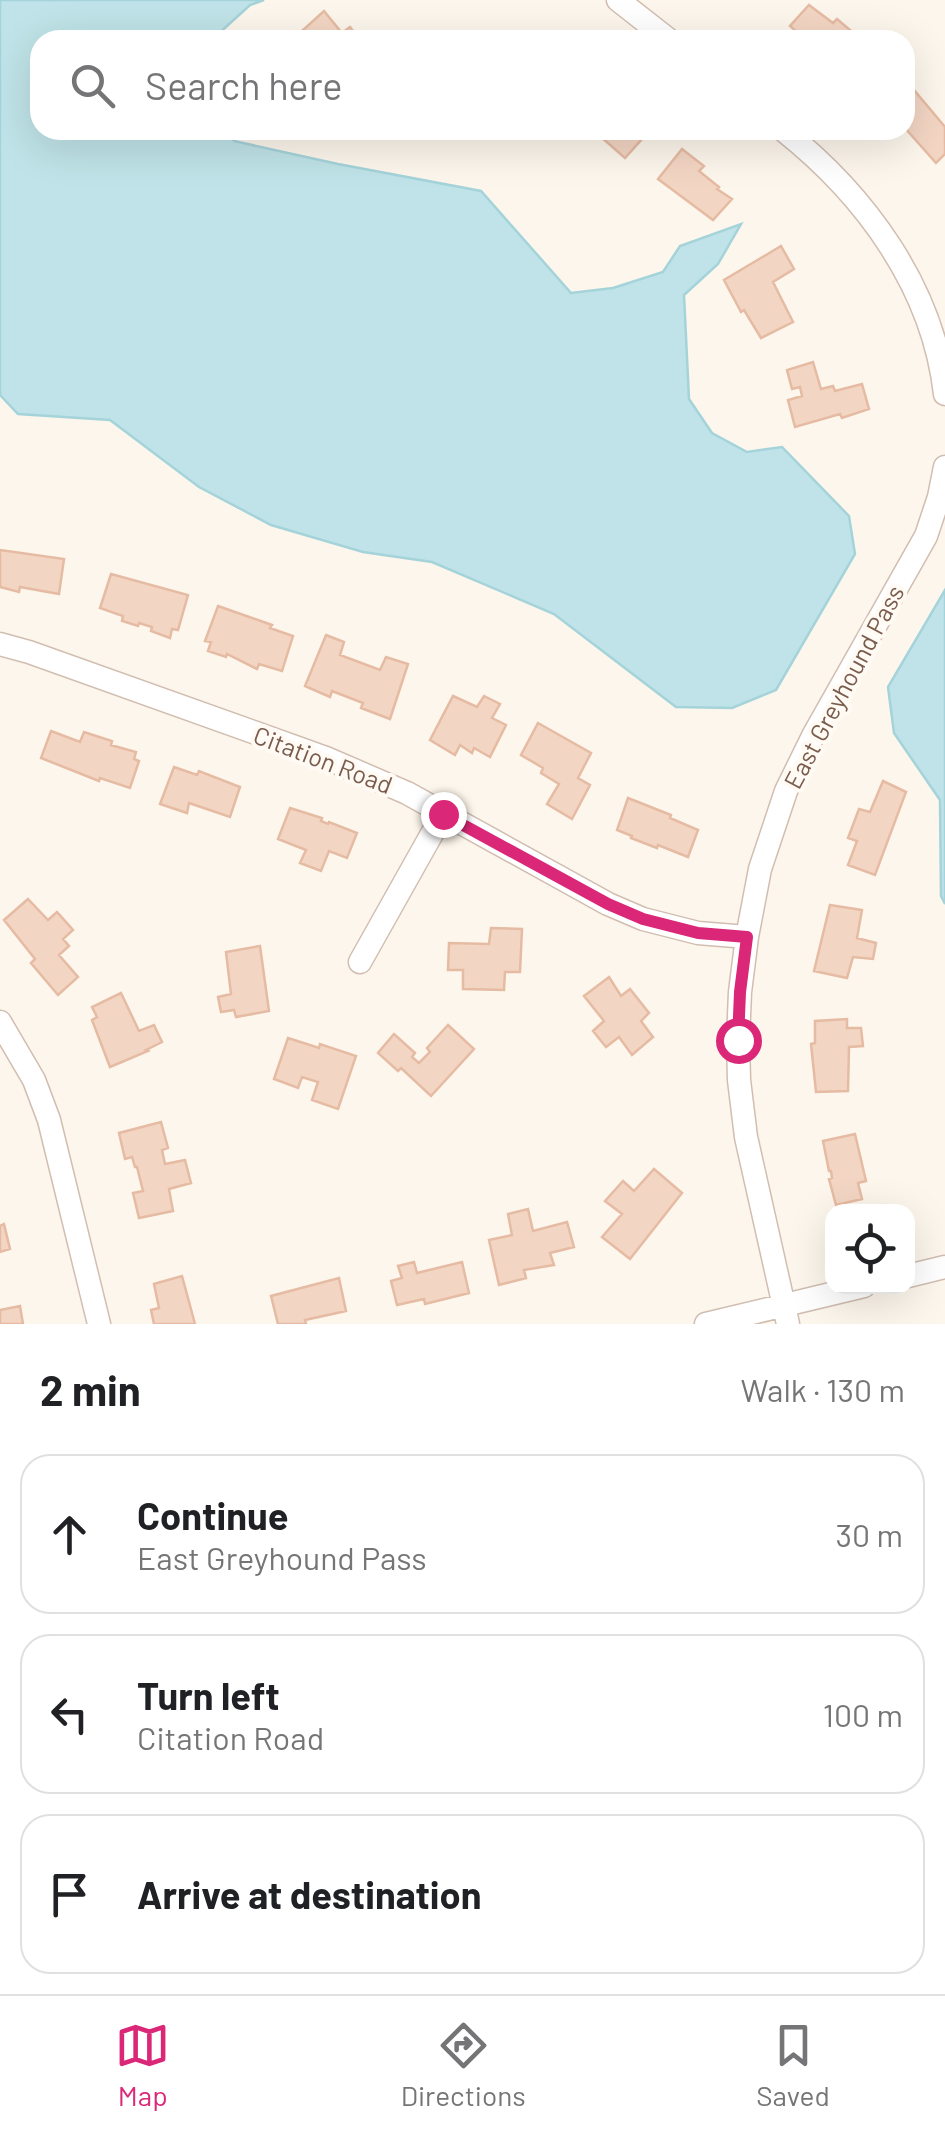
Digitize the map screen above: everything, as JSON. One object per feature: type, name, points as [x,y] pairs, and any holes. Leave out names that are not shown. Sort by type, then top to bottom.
[{"type":"street","points":[[618,0],[656,30]]},
{"type":"street","points":[[795,140],[856,200],[892,248],[929,324],[944,380]]},
{"type":"street","name":"East Greyhound Pass","points":[[786,1315],[746,1137],[739,1080],[740,992],[747,937],[760,869],[786,792],[813,736],[926,536],[945,467]]},
{"type":"street","name":"Citation Road","points":[[0,644],[326,758],[407,792],[608,904],[643,919],[698,933],[747,937]]},
{"type":"street","points":[[360,962],[443,814]]},
{"type":"street","points":[[0,1022],[34,1080],[49,1120],[99,1324]]},
{"type":"street","points":[[915,1274],[945,1267]]},
{"type":"street","points":[[706,1324],[786,1315],[842,1294]]},
{"type":"water","points":[[0,0],[264,0],[250,5],[223,30],[30,30],[30,140],[233,140],[481,191],[571,293],[613,288],[663,272],[680,246],[741,224],[718,264],[684,295],[689,399],[712,433],[747,452],[782,447],[849,516],[855,554],[776,690],[732,708],[676,707],[554,614],[432,562],[363,552],[271,525],[199,487],[110,420],[18,414],[0,395]]},
{"type":"water","points":[[945,590],[945,904],[941,896],[940,800],[894,733],[888,687]]},
{"type":"building","points":[[809,5],[850,30],[795,30],[790,26]]},
{"type":"building","points":[[324,11],[340,30],[303,30]]},
{"type":"building","points":[[915,91],[945,127],[945,154],[936,163],[915,139]]},
{"type":"building","points":[[604,140],[641,140],[625,158]]},
{"type":"building","points":[[682,149],[704,166],[699,171],[717,189],[732,199],[713,220],[658,179]]},
{"type":"building","points":[[781,246],[794,269],[773,282],[793,322],[761,338],[724,280]]},
{"type":"building","points":[[813,362],[821,389],[833,386],[835,391],[862,384],[869,409],[795,427],[788,400],[802,396],[800,387],[792,389],[787,370]]},
{"type":"building","points":[[0,550],[64,559],[59,594],[0,587]]},
{"type":"building","points":[[111,574],[188,595],[178,630],[172,629],[170,638],[151,631],[152,627],[122,621],[123,616],[100,608]]},
{"type":"building","points":[[218,606],[293,636],[282,671],[259,664],[257,669],[227,654],[226,657],[208,651],[211,642],[205,641]]},
{"type":"building","points":[[326,635],[344,642],[340,655],[380,670],[386,657],[408,664],[390,719],[361,708],[363,703],[332,691],[330,697],[305,686]]},
{"type":"building","points":[[453,696],[477,707],[484,696],[500,704],[492,718],[506,725],[490,757],[460,745],[455,755],[430,740]]},
{"type":"building","points":[[538,723],[591,753],[578,778],[590,785],[572,819],[547,804],[559,784],[541,773],[543,768],[521,755]]},
{"type":"building","points":[[51,731],[80,742],[84,732],[136,752],[134,759],[139,761],[130,788],[100,778],[99,781],[41,758]]},
{"type":"building","points":[[174,767],[197,775],[199,771],[240,787],[230,817],[189,803],[187,813],[160,804]]},
{"type":"building","points":[[883,781],[906,792],[875,875],[848,865],[857,841],[848,838],[859,809],[870,812]]},
{"type":"building","points":[[628,798],[698,830],[688,857],[617,830]]},
{"type":"building","points":[[290,808],[357,833],[347,858],[329,851],[321,871],[300,863],[306,850],[278,839]]},
{"type":"building","points":[[28,899],[48,920],[57,912],[73,930],[63,939],[69,946],[59,955],[78,977],[58,995],[31,963],[35,959],[4,920]]},
{"type":"building","points":[[830,905],[862,910],[857,938],[876,943],[873,959],[853,957],[847,978],[814,971]]},
{"type":"building","points":[[491,928],[522,929],[520,972],[505,972],[504,990],[463,989],[463,970],[448,970],[449,943],[489,944]]},
{"type":"building","points":[[260,946],[269,1011],[236,1017],[234,1010],[221,1012],[218,997],[231,994],[226,952]]},
{"type":"building","points":[[609,977],[621,996],[630,989],[649,1013],[641,1021],[653,1037],[632,1055],[619,1037],[606,1047],[593,1031],[604,1021],[584,996]]},
{"type":"building","points":[[121,993],[139,1031],[154,1025],[162,1042],[110,1067],[92,1020],[97,1017],[92,1007]]},
{"type":"building","points":[[847,1019],[847,1028],[861,1028],[863,1046],[849,1047],[848,1091],[816,1092],[811,1044],[815,1043],[815,1021]]},
{"type":"building","points":[[448,1025],[474,1049],[431,1096],[378,1053],[394,1034],[415,1053],[412,1057],[419,1063]]},
{"type":"building","points":[[288,1038],[356,1056],[338,1109],[312,1100],[318,1082],[302,1077],[298,1088],[274,1079]]},
{"type":"building","points":[[161,1122],[168,1148],[162,1150],[165,1164],[185,1160],[191,1183],[169,1189],[173,1211],[139,1218],[133,1193],[143,1191],[132,1157],[125,1159],[119,1133]]},
{"type":"building","points":[[855,1134],[866,1181],[858,1183],[862,1199],[836,1204],[823,1141]]},
{"type":"building","points":[[654,1169],[682,1193],[630,1259],[602,1237],[622,1214],[605,1201],[623,1181],[634,1191]]},
{"type":"building","points":[[528,1209],[533,1231],[567,1222],[574,1247],[550,1253],[554,1265],[524,1270],[526,1278],[499,1285],[489,1240],[512,1235],[508,1214]]},
{"type":"building","points":[[4,1224],[10,1249],[0,1252],[0,1226]]},
{"type":"building","points":[[414,1262],[417,1273],[462,1262],[469,1293],[425,1304],[424,1299],[397,1305],[391,1281],[402,1278],[398,1266]]},
{"type":"building","points":[[182,1276],[195,1324],[154,1324],[151,1310],[159,1308],[154,1284]]},
{"type":"building","points":[[339,1278],[346,1311],[305,1320],[306,1324],[278,1324],[271,1296]]},
{"type":"building","points":[[20,1306],[23,1324],[0,1324],[0,1310]]},
{"type":"route","points":[[443,814],[643,919],[698,933],[747,937],[738,1040]]}]
